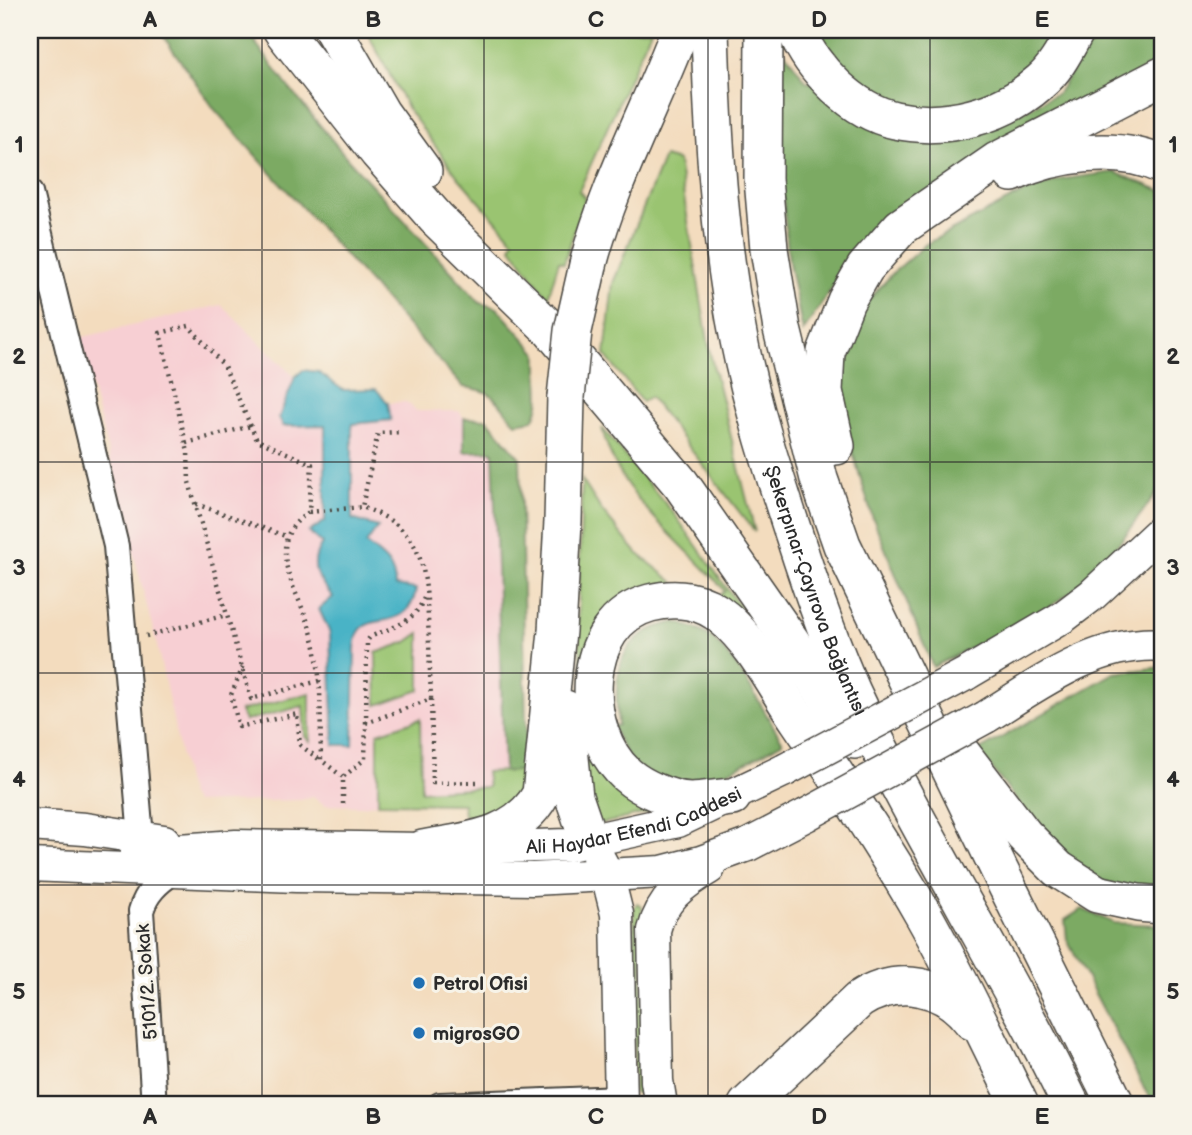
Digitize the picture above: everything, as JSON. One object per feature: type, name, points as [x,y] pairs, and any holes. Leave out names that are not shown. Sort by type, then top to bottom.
[{"type":"highway","points":[[282,30],[378,152],[436,218],[552,331]]},
{"type":"highway","points":[[333,30],[381,113],[445,202],[681,484],[790,640],[982,937]]},
{"type":"highway","points":[[423,849],[495,834],[518,823],[533,809],[541,794],[557,631],[566,397],[573,331],[599,220],[680,30]]},
{"type":"highway","name":"Şekerpınar-Çayırova Bağlantısı","points":[[710,30],[715,139],[727,258],[739,340],[766,451],[815,602],[851,690],[894,778],[1071,1105]]},
{"type":"highway","name":"Şekerpınar-Çayırova Bağlantısı","points":[[764,30],[763,179],[769,249],[782,329],[819,479],[842,545],[1116,1105]]},
{"type":"highway","points":[[796,30],[803,46],[833,84],[865,108],[894,120],[926,124],[958,122],[1012,103],[1041,82],[1061,57],[1076,30]]},
{"type":"highway","points":[[1162,76],[997,161],[901,227],[864,268],[846,301],[826,352],[824,391],[831,430],[870,569],[908,684],[1024,835],[1058,869],[1097,894],[1162,905]]},
{"type":"highway","points":[[901,227],[1029,165],[1068,155],[1111,152],[1162,165]]},
{"type":"highway","points":[[732,797],[688,801],[656,792],[627,775],[606,750],[593,702],[593,673],[601,646],[615,626],[634,610],[648,603],[670,599],[696,602],[723,617],[748,643],[872,828],[917,904],[946,955],[1020,1105]]},
{"type":"highway","points":[[557,631],[574,797],[596,858]]},
{"type":"highway","points":[[747,1105],[859,1000],[873,991],[906,985],[922,986],[936,991],[965,1011],[982,1034],[1020,1105]]},
{"type":"main road","name":"Ali Haydar Efendi Caddesi","points":[[30,865],[161,871],[533,879],[596,858],[732,797],[966,674],[1063,617],[1092,595],[1162,530]]},
{"type":"main road","name":"Ali Haydar Efendi Caddesi","points":[[30,849],[105,853],[204,847],[423,849],[596,858],[662,872],[701,862],[748,845],[986,718],[1067,667],[1139,644],[1162,645]]},
{"type":"main road","points":[[30,825],[85,829],[204,847]]},
{"type":"main road","points":[[654,930],[662,909],[680,886],[748,845]]},
{"type":"main road","points":[[596,858],[641,896],[654,930],[656,1068],[661,1105]]},
{"type":"main road","points":[[596,858],[617,914],[621,1101]]},
{"type":"main road","points":[[30,881],[161,871]]},
{"type":"main road","points":[[533,879],[589,888],[603,900],[612,916],[619,940]]},
{"type":"street","points":[[30,193],[116,546],[141,837]]},
{"type":"street","name":"5101/2. Sokak","points":[[154,1105],[141,911],[161,871]]},
{"type":"street","points":[[440,1105],[621,1101]]},
{"type":"path","points":[[309,512],[312,464],[257,440],[224,366],[189,326],[160,332],[186,443],[189,482],[251,699],[319,681]]},
{"type":"path","points":[[186,443],[251,426]]},
{"type":"path","points":[[362,507],[378,433],[402,432]]},
{"type":"path","points":[[195,504],[288,537]]},
{"type":"path","points":[[321,760],[319,681],[311,632],[287,571],[285,547],[294,524],[309,512],[362,507],[384,516],[403,531],[413,542],[423,564],[433,783],[480,782]]},
{"type":"path","points":[[343,777],[365,759],[367,641],[370,637],[405,623],[414,615],[424,598],[426,586]]},
{"type":"path","points":[[154,635],[227,615]]},
{"type":"path","points":[[243,667],[231,695],[239,727],[297,714],[300,745],[343,777]]},
{"type":"path","points":[[366,723],[431,699]]},
{"type":"path","points":[[343,777],[343,804]]},
{"type":"shaded area","points":[[221,305],[295,377],[303,370],[318,372],[343,390],[376,389],[389,403],[406,402],[417,411],[459,411],[464,418],[487,419],[520,458],[527,781],[464,815],[463,804],[325,805],[313,797],[301,800],[195,803],[189,794],[157,645],[79,338]]},
{"type":"green space","points":[[159,30],[246,30],[289,88],[347,158],[480,303],[497,308],[538,354],[540,396],[533,420],[516,423],[489,394],[463,387],[215,110]]},
{"type":"green space","points":[[366,30],[651,30],[579,191],[585,198],[564,263],[559,261],[548,298],[511,247],[514,241],[458,177],[408,109]]},
{"type":"green space","points":[[806,30],[1060,30],[1047,54],[1009,90],[927,111],[874,99]]},
{"type":"green space","points":[[1095,30],[1162,30],[1162,58],[850,261],[803,332],[789,263],[781,175],[776,40],[806,81],[986,130],[1058,93]]},
{"type":"green space","points":[[664,157],[678,161],[710,353],[755,532],[650,397],[642,402],[605,355],[613,283]]},
{"type":"green space","points":[[1114,172],[1162,191],[1162,486],[1120,542],[1079,586],[1032,620],[984,647],[980,643],[933,667],[872,516],[853,453],[838,389],[846,346],[863,306],[893,273],[926,244],[1024,192],[1064,179]]},
{"type":"green space","points":[[464,418],[487,419],[520,458],[527,770],[504,772],[493,451],[464,452]]},
{"type":"green space","points":[[602,428],[675,515],[755,628],[718,597],[725,591],[637,497],[610,454]]},
{"type":"green space","points":[[582,480],[602,511],[637,553],[675,583],[582,665],[578,633]]},
{"type":"green space","points":[[677,622],[707,635],[726,652],[783,742],[727,772],[688,782],[668,781],[649,774],[628,757],[612,727],[618,725],[619,672],[630,645],[641,635],[657,627]]},
{"type":"green space","points":[[420,633],[420,690],[377,705],[376,653],[407,642]]},
{"type":"green space","points":[[1162,667],[1162,884],[1147,885],[1145,892],[1103,882],[1053,847],[978,751],[1114,673]]},
{"type":"green space","points":[[310,693],[310,741],[305,737],[303,706],[245,721],[240,711]]},
{"type":"green space","points":[[420,719],[421,791],[488,787],[486,772],[527,770],[523,792],[518,799],[505,809],[477,822],[464,815],[463,804],[378,803],[378,733]]},
{"type":"green space","points":[[592,739],[665,809],[596,825],[581,761]]},
{"type":"green space","points":[[637,903],[642,906],[643,1093],[634,1093],[634,908]]},
{"type":"green space","points":[[1082,909],[1114,923],[1162,925],[1162,1105],[1155,1105],[1146,1092],[1067,940],[1065,920]]},
{"type":"water","points":[[303,370],[318,372],[343,390],[376,389],[388,403],[391,420],[352,424],[352,519],[378,527],[366,544],[390,566],[395,586],[416,589],[412,603],[406,611],[398,617],[364,626],[358,634],[355,648],[353,745],[334,745],[330,633],[319,609],[333,597],[316,572],[315,559],[322,544],[309,532],[325,521],[325,425],[283,426],[279,418],[295,377]]},
{"type":"place","name":"Petrol Ofisi","points":[[419,983]]},
{"type":"place","name":"migrosGO","points":[[419,1033]]}]
